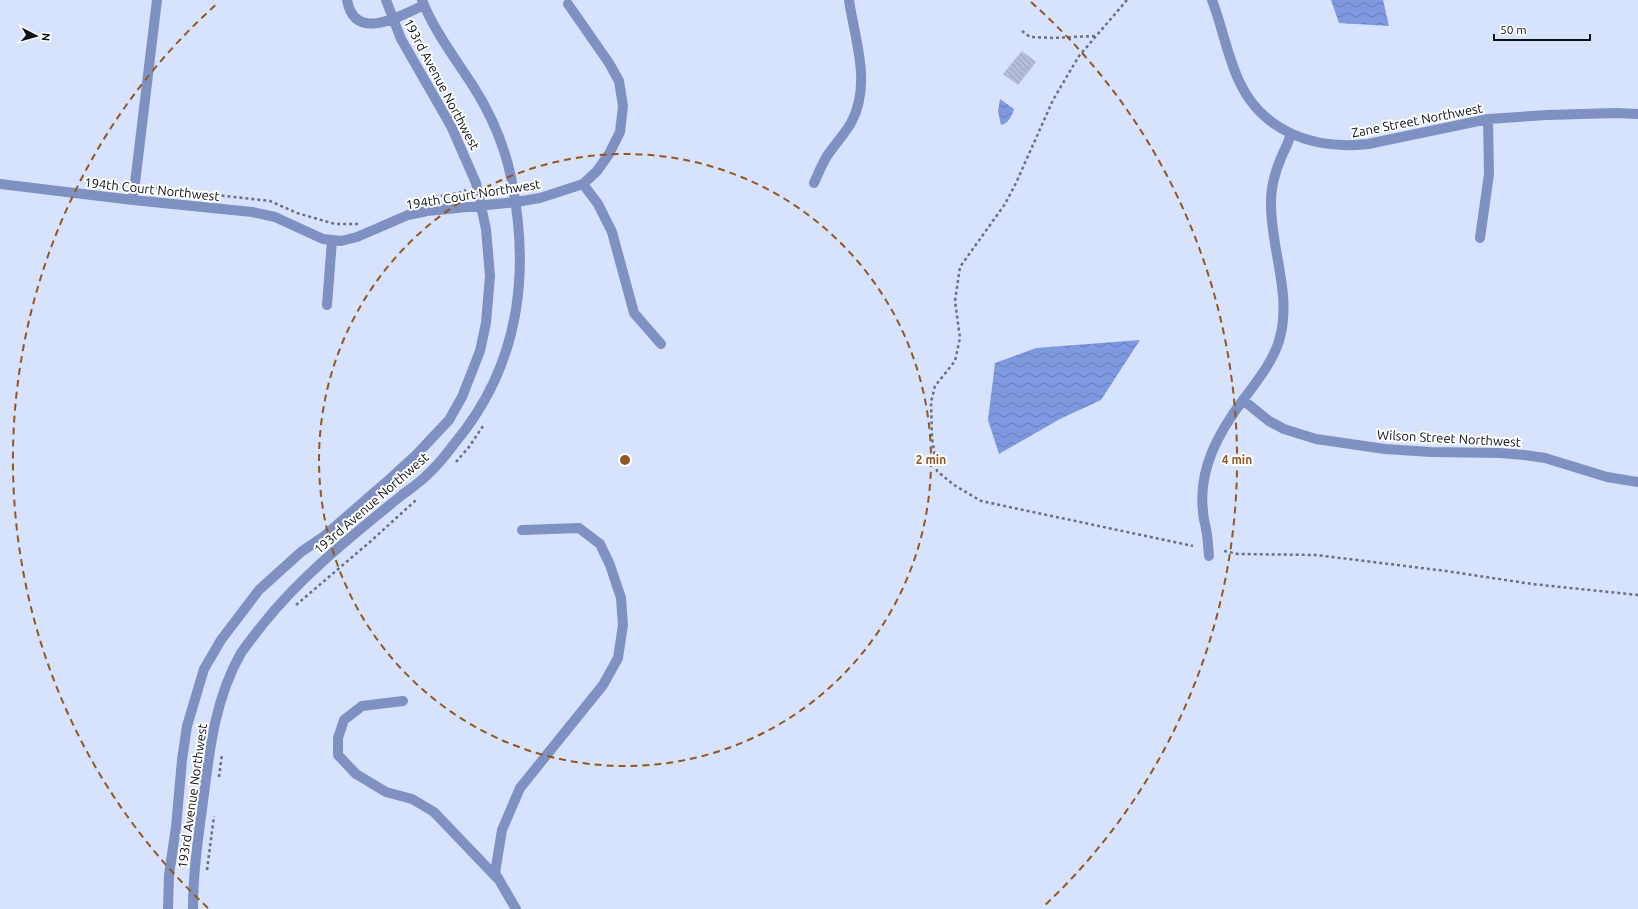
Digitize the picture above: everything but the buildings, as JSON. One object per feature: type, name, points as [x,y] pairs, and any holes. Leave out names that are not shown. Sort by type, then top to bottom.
[{"type":"street","points":[[133,200],[157,0]]},
{"type":"street","name":"193rd Avenue Northwest","points":[[193,909],[199,827],[207,762],[220,699],[243,650],[276,608],[334,551],[427,475],[465,432],[481,408],[494,384],[504,359],[515,323],[518,304],[520,251],[516,202],[509,170],[496,129],[472,85],[444,42],[423,2],[392,19],[378,24],[367,24],[356,19],[349,10],[347,0]]},
{"type":"street","name":"193rd Avenue Northwest","points":[[168,909],[169,875],[176,828],[182,760],[187,726],[204,669],[221,640],[260,590],[301,552],[322,537],[392,477],[416,455],[449,420],[462,397],[480,351],[489,301],[489,253],[482,206],[476,183],[460,145],[439,104],[413,61],[392,19],[386,0]]},
{"type":"street","points":[[814,183],[827,156],[843,136],[851,122],[858,107],[861,92],[861,63],[849,0]]},
{"type":"street","name":"Zane Street Northwest","points":[[1212,0],[1233,66],[1246,95],[1268,119],[1290,133],[1319,144],[1349,146],[1368,144],[1488,119],[1547,115],[1616,113],[1638,114]]},
{"type":"street","name":"194th Court Northwest","points":[[0,184],[133,200],[252,212],[275,217],[322,239],[341,241],[357,237],[408,215],[540,198],[583,184],[597,171],[609,154],[620,132],[623,106],[619,81],[609,63],[568,4]]},
{"type":"street","points":[[1480,238],[1489,174],[1488,119]]},
{"type":"street","points":[[1209,556],[1203,511],[1205,476],[1209,459],[1216,441],[1226,424],[1272,358],[1279,340],[1283,321],[1284,301],[1271,202],[1276,171],[1290,139],[1290,133]]},
{"type":"street","points":[[583,184],[598,204],[612,232],[634,313],[661,344]]},
{"type":"street","points":[[328,305],[332,240]]},
{"type":"street","name":"Wilson Street Northwest","points":[[1243,400],[1269,421],[1284,429],[1316,439],[1392,450],[1438,453],[1500,453],[1524,455],[1545,458],[1607,477],[1638,482]]},
{"type":"street","points":[[516,909],[495,873],[502,830],[520,788],[603,685],[618,658],[623,625],[621,598],[610,565],[600,544],[579,528],[522,530]]},
{"type":"street","points":[[403,701],[362,706],[344,720],[338,738],[338,755],[356,774],[386,792],[412,799],[434,812],[498,879]]},
{"type":"path","points":[[1127,0],[1079,56],[1053,100],[1006,204],[960,267],[955,301],[960,338],[955,361],[935,386],[931,402],[932,438],[937,471],[954,485],[981,501],[1193,546]]},
{"type":"path","points":[[1022,31],[1030,37],[1053,38],[1096,36]]},
{"type":"path","points":[[135,186],[270,201],[297,213],[335,224],[360,224]]},
{"type":"path","points":[[424,199],[459,193],[470,188]]},
{"type":"path","points":[[454,464],[469,448],[485,424]]},
{"type":"path","points":[[295,606],[416,500]]},
{"type":"path","points":[[1224,551],[1238,554],[1316,555],[1446,571],[1532,584],[1638,595]]},
{"type":"path","points":[[218,781],[222,750]]},
{"type":"path","points":[[207,872],[214,812]]},
{"type":"water","points":[[1331,0],[1383,0],[1389,26],[1339,23]]},
{"type":"water","points":[[1000,99],[1014,109],[1006,123],[1001,125],[998,111]]},
{"type":"water","points":[[1140,340],[1101,400],[1060,419],[999,454],[988,420],[995,363],[1036,348]]}]
